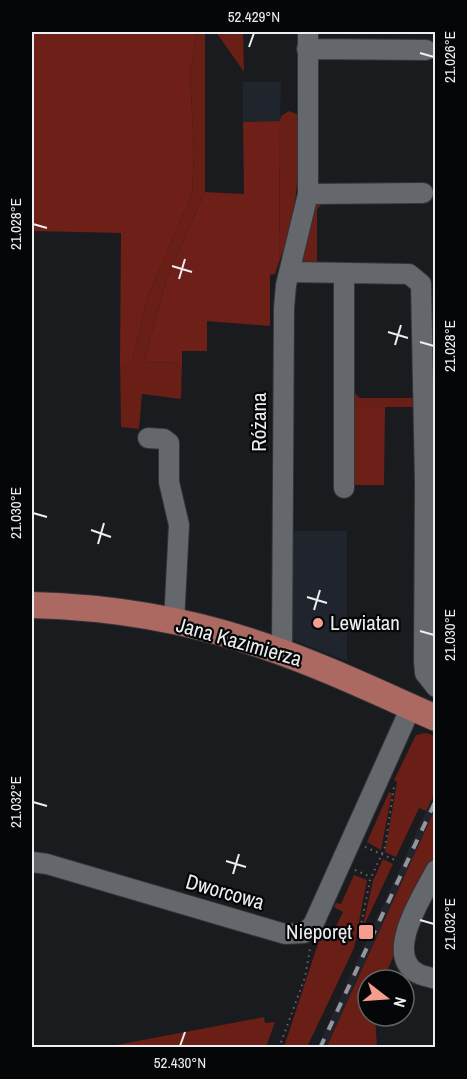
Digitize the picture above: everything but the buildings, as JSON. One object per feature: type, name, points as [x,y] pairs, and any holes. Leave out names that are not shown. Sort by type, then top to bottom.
[{"type":"main road","name":"Jana Kazimierza","points":[[32,604],[113,611],[174,622],[236,637],[282,652],[435,718]]},
{"type":"street","name":"Różana","points":[[282,652],[283,328],[290,272],[308,194],[307,40],[426,50]]},
{"type":"street","points":[[308,194],[423,193]]},
{"type":"street","points":[[290,272],[409,274],[421,284],[425,483],[424,661],[425,673],[435,687]]},
{"type":"street","points":[[344,274],[344,488]]},
{"type":"street","points":[[148,438],[164,439],[169,443],[169,482],[179,525],[174,622]]},
{"type":"street","points":[[304,933],[313,925],[411,707]]},
{"type":"street","name":"Dworcowa","points":[[32,862],[47,864],[285,934],[304,933]]},
{"type":"street","points":[[435,870],[405,933],[403,945],[409,965],[417,973],[435,979]]},
{"type":"path","points":[[358,940],[371,877],[381,854],[394,787],[389,784]]},
{"type":"path","points":[[369,849],[395,860]]},
{"type":"path","points":[[353,869],[371,877]]},
{"type":"path","points":[[279,1047],[309,959],[310,945],[304,933]]},
{"type":"shaded area","points":[[32,32],[197,32],[190,73],[194,155],[192,193],[147,299],[132,362],[120,362],[121,233],[32,231]]},
{"type":"shaded area","points":[[197,32],[205,32],[205,192],[166,281],[144,362],[182,363],[181,399],[142,394],[139,429],[121,427],[120,362],[132,362],[147,299],[192,193],[194,155],[190,73]]},
{"type":"shaded area","points":[[216,32],[243,32],[244,72]]},
{"type":"shaded area","points":[[243,82],[281,82],[280,121],[243,122]]},
{"type":"shaded area","points":[[289,111],[299,115],[298,172],[291,225],[279,262],[280,121],[281,116]]},
{"type":"shaded area","points":[[280,121],[279,262],[275,274],[270,275],[270,326],[207,321],[207,351],[182,351],[182,363],[144,362],[166,281],[205,192],[244,194],[243,122]]},
{"type":"shaded area","points":[[324,202],[317,209],[317,268],[299,264],[315,206]]},
{"type":"shaded area","points":[[349,388],[360,398],[417,398],[417,407],[357,407],[349,418]]},
{"type":"shaded area","points":[[357,407],[385,407],[384,485],[349,485],[349,418]]},
{"type":"shaded area","points":[[291,531],[347,531],[347,661],[290,639]]},
{"type":"shaded area","points":[[426,733],[435,736],[435,792],[426,811],[419,808],[396,857],[385,852],[397,782],[394,780],[416,735]]},
{"type":"shaded area","points":[[389,792],[392,793],[381,850],[367,842]]},
{"type":"shaded area","points":[[435,792],[435,809],[362,968],[356,968],[356,981],[326,1047],[317,1048]]},
{"type":"shaded area","points":[[435,809],[435,863],[388,968],[362,968]]},
{"type":"shaded area","points":[[383,859],[393,864],[362,930],[373,881]]},
{"type":"shaded area","points":[[354,875],[367,880],[354,948],[307,1047],[284,1047],[324,925],[334,930],[343,912],[334,907],[336,903],[341,904]]},
{"type":"shaded area","points":[[356,982],[356,1028],[376,1028],[377,1047],[326,1048]]},
{"type":"shaded area","points":[[264,1017],[265,1023],[275,1022],[266,1047],[106,1047]]},
{"type":"railway","points":[[320,1048],[436,800]]},
{"type":"place","name":"Lewiatan","points":[[318,623]]},
{"type":"place","name":"Nieporęt","points":[[366,932]]}]
